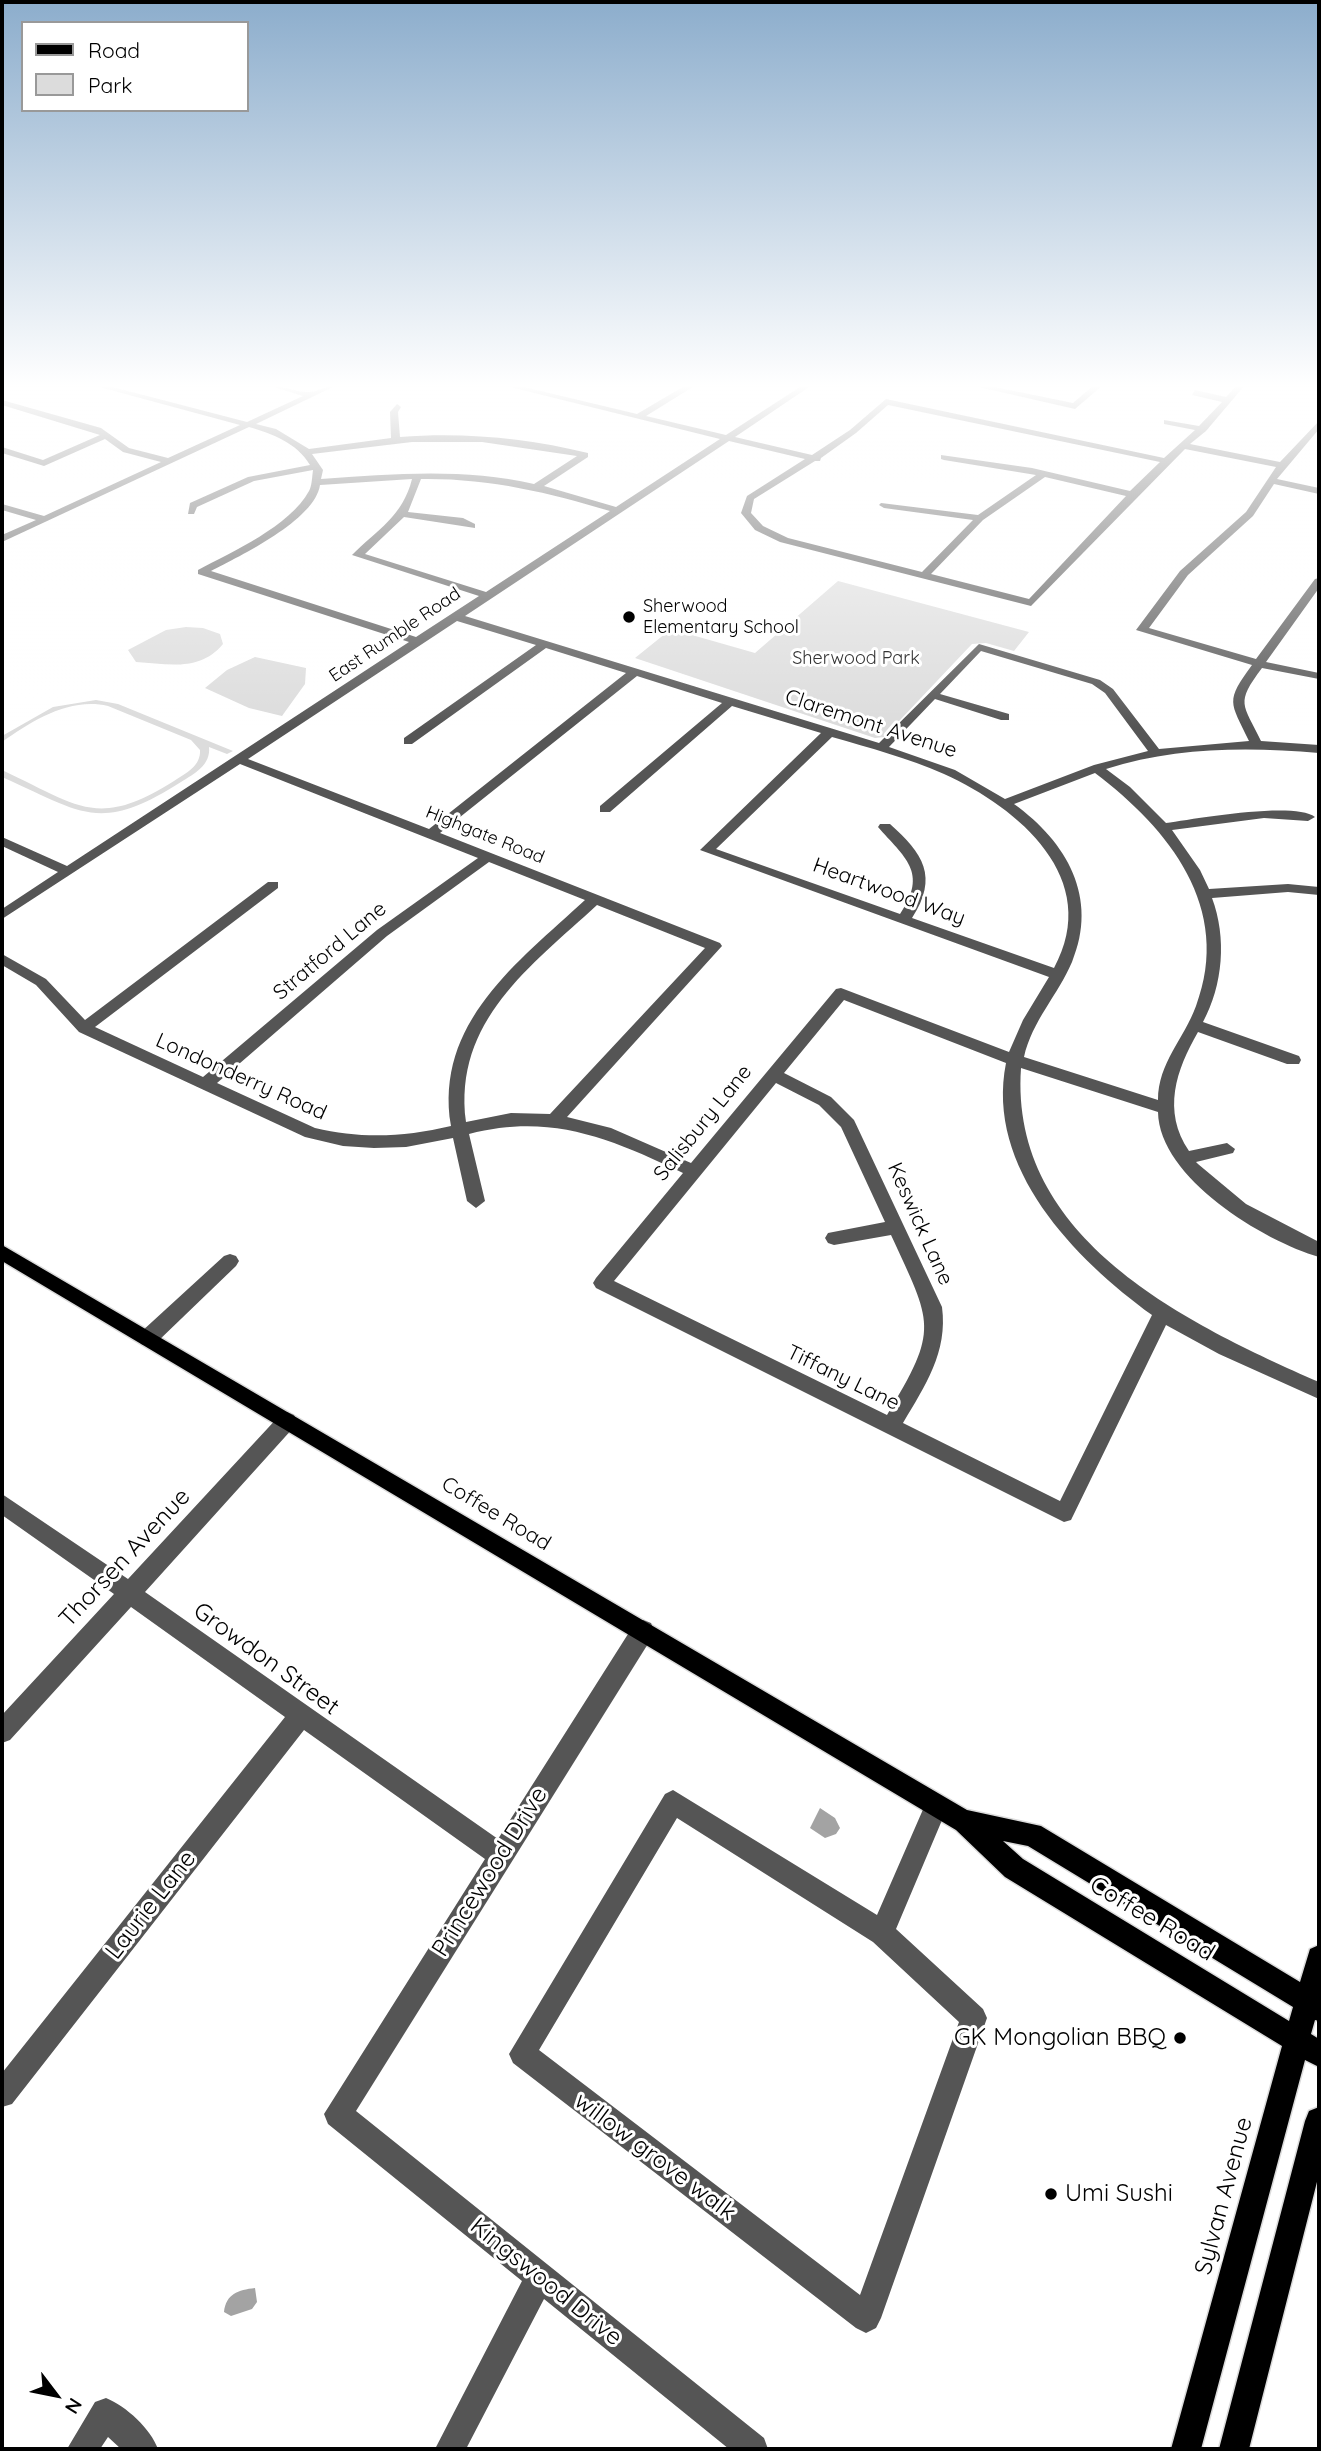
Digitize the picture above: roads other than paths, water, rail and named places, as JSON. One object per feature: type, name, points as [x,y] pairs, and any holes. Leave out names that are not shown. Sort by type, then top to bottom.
[{"type":"main road","name":"Coffee Road","points":[[2,1252],[964,1822],[1014,1868],[1308,2047]]},
{"type":"main road","name":"Coffee Road","points":[[964,1822],[1032,1835],[1313,2004]]},
{"type":"main road","name":"Sylvan Avenue","points":[[1186,2449],[1308,2047],[1319,1958]]},
{"type":"main road","points":[[1234,2449],[1319,2121]]},
{"type":"street","points":[[2,538],[86,499]]},
{"type":"street","points":[[191,512],[193,505],[205,499]]},
{"type":"street","points":[[310,499],[290,521],[202,572],[416,641]]},
{"type":"street","points":[[409,499],[403,514],[357,555],[486,595]]},
{"type":"street","points":[[579,499],[616,510]]},
{"type":"street","name":"East Rumble Road","points":[[2,915],[241,760],[632,499]]},
{"type":"street","points":[[749,499],[746,509],[748,517],[765,532],[795,543],[926,574],[1031,603],[1129,499]]},
{"type":"street","points":[[926,574],[980,519],[1007,499]]},
{"type":"street","points":[[1258,499],[1235,529],[1184,573],[1142,630],[1261,664],[1319,676]]},
{"type":"street","points":[[884,505],[980,519]]},
{"type":"street","points":[[2,507],[44,519]]},
{"type":"street","points":[[403,514],[463,521],[472,526]]},
{"type":"street","points":[[1257,745],[1238,698],[1239,691],[1319,581]]},
{"type":"street","name":"Claremont Avenue","points":[[454,616],[942,768],[1006,803],[1047,842],[1058,858],[1072,891],[1075,923],[1072,941],[1057,974],[1027,1024],[1014,1060],[1012,1085],[1018,1134],[1040,1187],[1070,1231],[1097,1260],[1162,1313],[1229,1351],[1319,1391]]},
{"type":"street","points":[[408,741],[544,644]]},
{"type":"street","points":[[881,748],[979,647],[1096,682],[1109,691],[1156,753]]},
{"type":"street","points":[[431,834],[636,671]]},
{"type":"street","points":[[933,695],[1005,717]]},
{"type":"street","points":[[605,809],[731,701]]},
{"type":"street","name":"Heartwood Way","points":[[830,732],[707,850],[1057,974]]},
{"type":"street","points":[[1006,803],[1097,768],[1156,753],[1257,745],[1319,749]]},
{"type":"street","name":"Highgate Road","points":[[241,760],[715,946],[554,1120]]},
{"type":"street","points":[[1097,768],[1133,794],[1166,827],[1189,860],[1205,894],[1211,915],[1214,960],[1211,983],[1195,1025],[1169,1074],[1165,1108],[1168,1123],[1185,1158],[1202,1179],[1236,1209],[1279,1233],[1319,1250]]},
{"type":"street","points":[[1166,827],[1264,814],[1308,817]]},
{"type":"street","points":[[885,827],[908,847],[920,875],[919,896],[903,920]]},
{"type":"street","points":[[2,841],[69,872]]},
{"type":"street","name":"Stratford Lane","points":[[205,1084],[382,933],[488,857]]},
{"type":"street","points":[[84,1028],[273,885]]},
{"type":"street","points":[[1205,894],[1288,888],[1319,891]]},
{"type":"street","points":[[476,1201],[460,1129],[457,1078],[467,1040],[478,1019],[501,989],[594,900]]},
{"type":"street","name":"Londonderry Road","points":[[2,959],[41,982],[84,1028],[292,1126],[331,1139],[386,1143],[511,1119],[554,1120],[618,1135],[693,1171]]},
{"type":"street","name":"Salisbury Lane","points":[[601,1283],[841,993],[1014,1060]]},
{"type":"street","points":[[1195,1025],[1293,1060]]},
{"type":"street","points":[[1014,1060],[1165,1108]]},
{"type":"street","name":"Keswick Lane","points":[[773,1075],[815,1094],[844,1117],[933,1307],[936,1337],[933,1352],[891,1427]]},
{"type":"street","points":[[1185,1158],[1227,1149]]},
{"type":"street","points":[[835,1238],[896,1227]]},
{"type":"street","points":[[148,1338],[230,1261]]},
{"type":"street","name":"Tiffany Lane","points":[[601,1283],[1064,1513],[1162,1313]]},
{"type":"street","name":"Thorsen Avenue","points":[[2,1732],[287,1421]]},
{"type":"street","name":"Growdon Street","points":[[2,1503],[501,1856]]},
{"type":"street","name":"Princewood Drive","points":[[338,2114],[643,1631]]},
{"type":"street","name":"Laurie Lane","points":[[2,2094],[300,1716]]},
{"type":"street","name":"willow grove walk","points":[[673,1802],[882,1933],[974,2018],[866,2318],[522,2054],[673,1802]]},
{"type":"street","points":[[882,1933],[936,1806]]},
{"type":"street","name":"Kingswood Drive","points":[[338,2114],[753,2449]]},
{"type":"street","points":[[450,2449],[540,2277]]},
{"type":"street","points":[[82,2449],[106,2413],[143,2449]]},
{"type":"place","name":"Sherwood Elementary School","points":[[629,617]]},
{"type":"place","name":"GK Mongolian BBQ","points":[[1180,2038]]},
{"type":"place","name":"Umi Sushi","points":[[1051,2194]]},
{"type":"park label","name":"Sherwood Park","points":[[856,659]]}]
